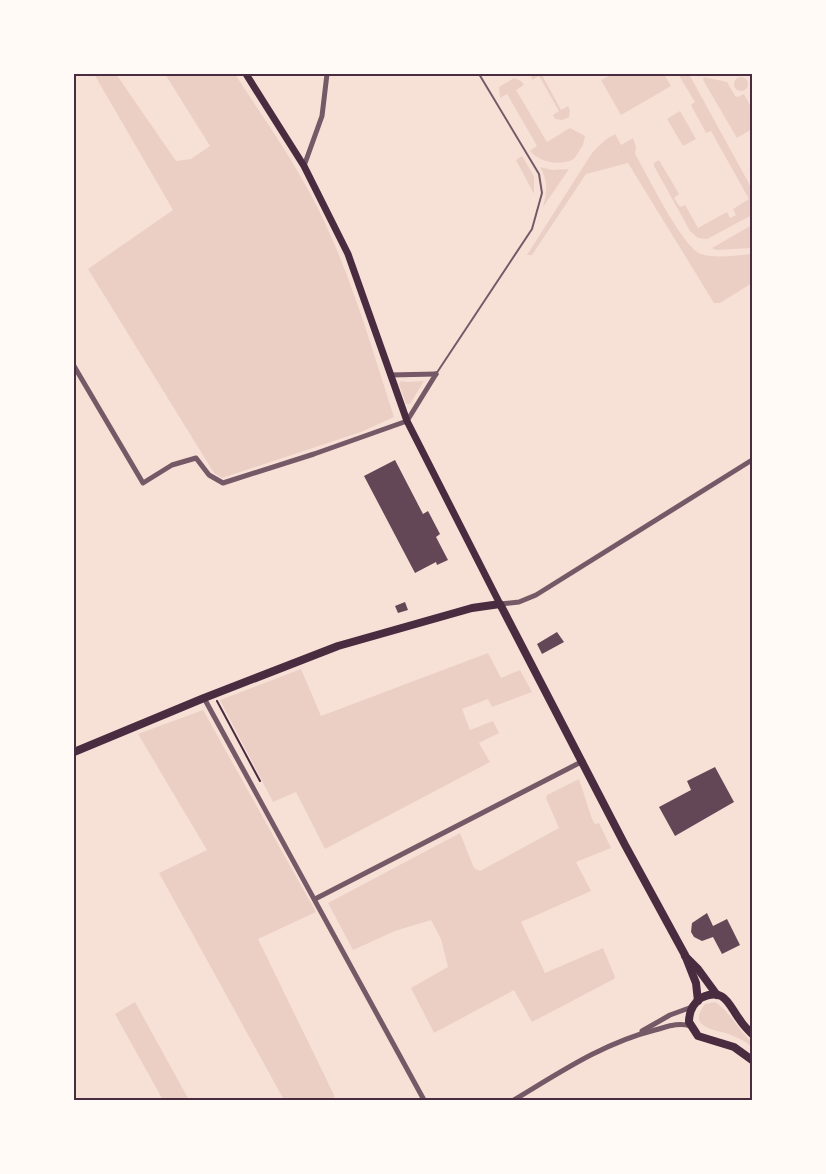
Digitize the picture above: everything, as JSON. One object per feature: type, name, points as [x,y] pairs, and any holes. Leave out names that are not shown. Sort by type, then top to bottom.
[{"type":"main road","points":[[246,74],[304,166],[348,254],[407,421],[624,845],[685,955],[696,983],[695,1004],[690,1014],[691,1026],[698,1035],[734,1047],[753,1060]]},
{"type":"main road","points":[[74,752],[204,698],[355,641],[472,608],[500,604]]},
{"type":"main road","points":[[685,955],[717,995],[728,1000],[741,1022],[753,1034]]},
{"type":"main road","points":[[695,1004],[708,996],[717,995]]},
{"type":"street","points":[[304,166],[322,116],[327,74]]},
{"type":"street","points":[[74,366],[143,483],[172,465],[196,458],[209,475],[223,483],[407,421],[436,374]]},
{"type":"street","points":[[389,375],[436,374]]},
{"type":"street","points":[[500,604],[519,602],[536,595],[753,460]]},
{"type":"street","points":[[204,698],[424,1101]]},
{"type":"street","points":[[315,899],[583,761]]},
{"type":"street","points":[[638,1034],[670,1015],[695,1004]]},
{"type":"street","points":[[514,1101],[592,1053],[638,1034],[672,1025],[691,1026]]},
{"type":"lane","points":[[436,374],[532,229],[542,193],[539,174],[479,74]]},
{"type":"shaded area","points":[[94,74],[116,74],[176,161],[191,159],[210,146],[165,74],[235,74],[316,203],[354,294],[394,417],[361,432],[222,478],[214,473],[88,269],[173,210]]},
{"type":"shaded area","points":[[531,74],[543,74],[561,110],[568,106],[569,117],[562,120],[555,119],[553,115],[559,111],[539,76],[532,80]]},
{"type":"shaded area","points":[[613,74],[664,74],[671,86],[621,115],[601,80]]},
{"type":"shaded area","points":[[678,74],[690,76],[752,189],[752,215],[707,239],[698,238],[690,231],[654,163],[659,160],[679,194],[674,198],[680,207],[685,205],[698,228],[727,212],[730,218],[736,215],[733,209],[749,199],[711,131],[706,133],[691,105],[695,102]]},
{"type":"shaded area","points":[[704,77],[727,82],[735,96],[744,94],[752,109],[752,129],[737,138],[703,80]]},
{"type":"shaded area","points":[[741,77],[746,79],[748,84],[746,89],[741,91],[736,89],[734,84],[736,79]]},
{"type":"shaded area","points":[[514,78],[524,85],[516,90],[547,142],[570,128],[585,136],[583,145],[574,159],[557,163],[545,161],[530,151],[537,146],[507,94],[500,98],[499,87]]},
{"type":"shaded area","points":[[680,111],[696,139],[683,146],[667,119]]},
{"type":"shaded area","points":[[615,134],[621,145],[633,138],[636,147],[635,154],[656,193],[693,249],[701,254],[713,256],[752,254],[752,283],[720,303],[714,303],[628,163],[586,174],[532,255],[527,255],[592,153]]},
{"type":"shaded area","points":[[522,156],[534,176],[534,194],[516,160]]},
{"type":"shaded area","points":[[540,167],[552,170],[569,169],[543,207],[546,187]]},
{"type":"shaded area","points":[[752,225],[752,248],[716,250],[712,248]]},
{"type":"shaded area","points":[[401,381],[424,381],[410,404],[406,404],[399,384]]},
{"type":"shaded area","points":[[488,653],[501,678],[520,670],[532,692],[492,707],[488,699],[462,709],[470,730],[493,721],[499,733],[479,743],[490,762],[325,849],[296,792],[273,802],[220,700],[301,669],[321,716]]},
{"type":"shaded area","points":[[203,710],[316,912],[258,939],[335,1097],[328,1100],[284,1100],[159,873],[207,850],[138,734]]},
{"type":"shaded area","points":[[579,779],[592,819],[595,824],[599,823],[611,848],[576,862],[591,891],[521,922],[545,973],[603,948],[614,979],[532,1022],[514,990],[434,1033],[411,988],[448,967],[441,939],[431,920],[395,931],[353,950],[328,903],[460,833],[474,868],[480,871],[559,828],[546,798],[547,795]]},
{"type":"shaded area","points":[[135,1002],[189,1100],[163,1100],[115,1014]]},
{"type":"shaded area","points":[[715,1002],[752,1042],[752,1047],[737,1037],[705,1027],[701,1023],[700,1012],[705,1004]]},
{"type":"building","points":[[395,460],[423,514],[428,511],[440,534],[436,537],[448,560],[437,565],[436,562],[415,573],[364,476]]},
{"type":"building","points":[[405,602],[408,610],[398,613],[395,606]]},
{"type":"building","points":[[557,632],[564,642],[542,654],[537,644]]},
{"type":"building","points":[[715,767],[734,802],[675,836],[659,807],[691,790],[687,781]]},
{"type":"building","points":[[707,913],[713,926],[727,919],[740,945],[722,954],[713,937],[702,941],[694,937],[691,932],[692,923]]}]
